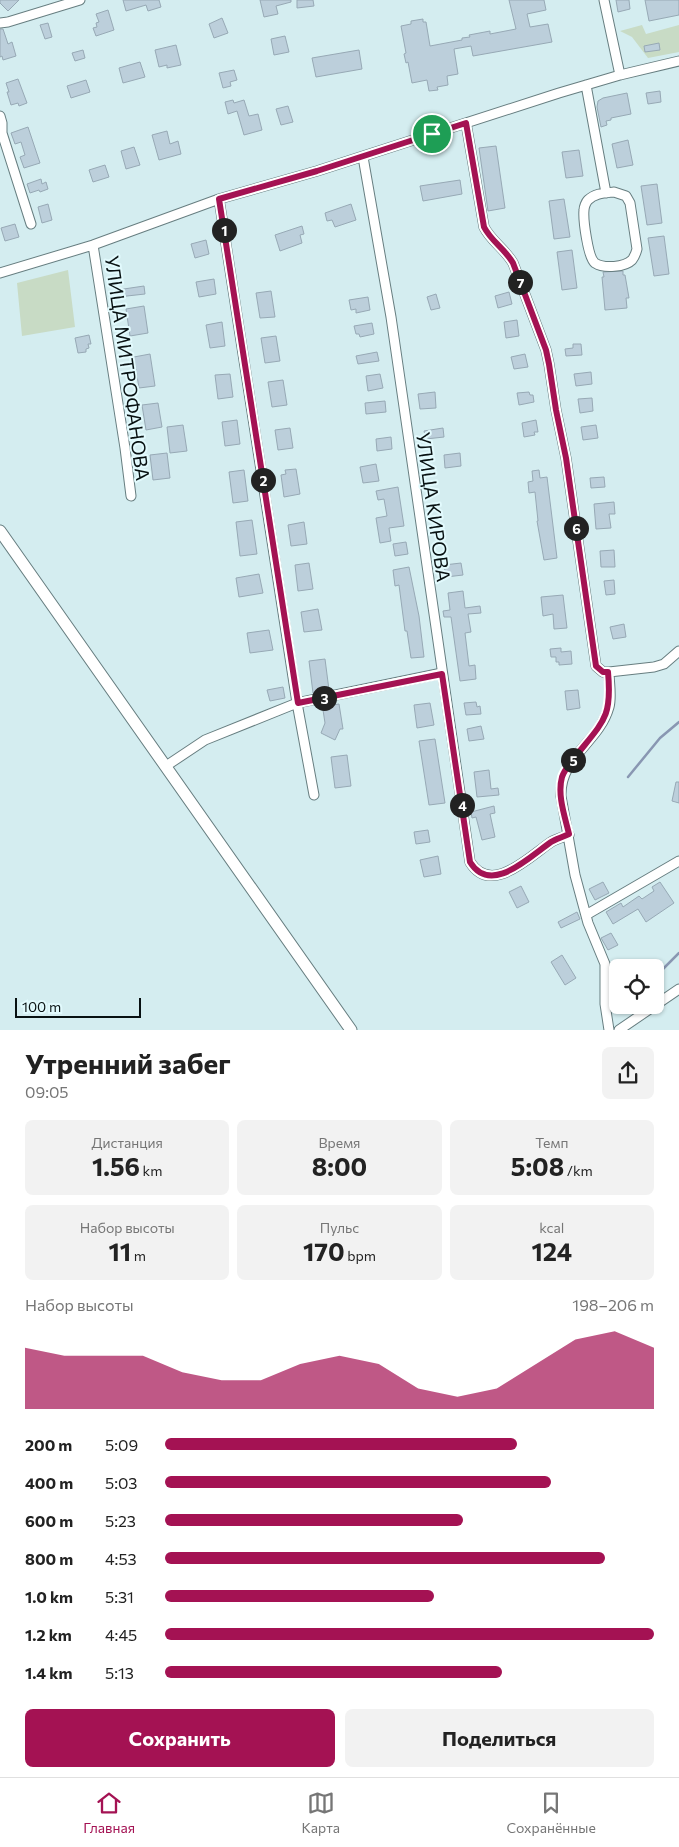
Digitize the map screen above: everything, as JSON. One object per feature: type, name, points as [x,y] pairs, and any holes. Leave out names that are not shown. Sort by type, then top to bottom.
[{"type":"main road","points":[[0,531],[351,1030]]},
{"type":"street","points":[[0,13],[4,22],[80,0]]},
{"type":"street","points":[[604,0],[620,75]]},
{"type":"street","points":[[0,273],[93,244],[219,199],[363,157],[586,85],[620,75],[679,62]]},
{"type":"street","points":[[586,85],[606,193]]},
{"type":"street","points":[[0,116],[2,133],[31,224]]},
{"type":"street","points":[[466,123],[484,227],[491,238],[508,253],[546,350],[566,458],[596,666],[603,672],[654,667],[664,664],[679,651]]},
{"type":"street","name":"УЛИЦА КИРОВА","points":[[363,157],[391,317],[470,862],[475,871],[484,876],[494,877],[522,863],[553,841],[569,834]]},
{"type":"street","points":[[606,193],[621,193],[626,196],[630,203],[637,249],[635,256],[624,264],[601,266],[594,263],[590,256],[584,211],[585,205],[596,194],[606,193]]},
{"type":"street","points":[[219,199],[314,794]]},
{"type":"street","name":"УЛИЦА МИТРОФАНОВА","points":[[93,244],[125,448],[130,496]]},
{"type":"street","points":[[608,672],[610,700],[604,718],[599,728],[568,765],[563,776],[561,796],[575,875],[586,915],[605,964],[605,1004],[609,1030]]},
{"type":"street","points":[[166,766],[206,740],[298,703],[442,674]]},
{"type":"street","points":[[586,915],[679,861]]},
{"type":"street","points":[[619,1030],[679,989]]},
{"type":"green space","points":[[642,25],[646,34],[679,25],[679,52],[648,58],[632,37],[620,31]]},
{"type":"green space","points":[[68,270],[75,327],[22,336],[17,283]]},
{"type":"building","points":[[0,0],[19,0],[8,11],[0,3]]},
{"type":"building","points":[[123,0],[159,0],[161,7],[148,11],[146,5],[126,11]]},
{"type":"building","points":[[260,0],[291,0],[291,2],[276,6],[278,14],[264,17]]},
{"type":"building","points":[[297,0],[313,0],[314,6],[297,8]]},
{"type":"building","points":[[509,0],[544,0],[546,10],[527,14],[530,27],[548,24],[552,42],[473,56],[471,46],[454,49],[458,74],[447,76],[448,85],[437,87],[438,90],[429,91],[427,80],[412,83],[408,62],[406,63],[404,54],[406,53],[401,26],[411,24],[411,21],[423,19],[423,22],[426,22],[430,46],[462,40],[462,38],[470,37],[469,35],[490,31],[490,34],[516,29]]},
{"type":"building","points":[[616,0],[629,0],[630,9],[618,12]]},
{"type":"building","points":[[645,0],[679,0],[679,15],[649,21]]},
{"type":"building","points":[[108,10],[114,30],[96,36],[93,28],[97,27],[96,23],[99,22],[96,14]]},
{"type":"building","points":[[222,18],[228,33],[214,38],[209,24]]},
{"type":"building","points":[[48,23],[52,37],[45,39],[40,25]]},
{"type":"building","points":[[0,29],[3,29],[8,44],[12,42],[16,56],[3,60],[2,56],[0,57]]},
{"type":"building","points":[[285,36],[289,52],[274,55],[271,39]]},
{"type":"building","points":[[659,43],[660,50],[645,52],[644,46]]},
{"type":"building","points":[[176,45],[181,65],[167,68],[167,65],[159,67],[155,50]]},
{"type":"building","points":[[83,50],[85,58],[75,61],[72,53]]},
{"type":"building","points":[[359,50],[362,69],[316,77],[312,58]]},
{"type":"building","points":[[140,62],[145,77],[123,83],[119,68]]},
{"type":"building","points":[[234,70],[237,80],[230,82],[231,86],[223,88],[219,73]]},
{"type":"building","points":[[18,79],[27,103],[19,106],[18,103],[11,105],[6,83]]},
{"type":"building","points":[[86,80],[90,92],[71,98],[67,86]]},
{"type":"building","points":[[660,91],[661,102],[648,104],[646,93]]},
{"type":"building","points":[[627,93],[631,114],[611,118],[611,120],[606,121],[607,125],[601,127],[597,107],[598,101],[603,98]]},
{"type":"building","points":[[233,100],[234,103],[244,100],[249,116],[258,114],[262,130],[244,135],[237,111],[228,114],[225,102]]},
{"type":"building","points":[[288,106],[293,122],[281,125],[276,109]]},
{"type":"building","points":[[28,127],[40,163],[24,168],[20,157],[25,155],[21,142],[15,144],[11,133]]},
{"type":"building","points":[[167,131],[170,144],[178,141],[181,154],[159,160],[152,135]]},
{"type":"building","points":[[628,140],[633,165],[617,168],[612,144]]},
{"type":"building","points":[[496,146],[505,208],[488,211],[479,148]]},
{"type":"building","points":[[134,147],[140,165],[126,169],[121,151]]},
{"type":"building","points":[[579,150],[583,176],[566,178],[562,152]]},
{"type":"building","points":[[105,165],[109,177],[93,182],[89,170]]},
{"type":"building","points":[[41,179],[42,184],[46,182],[48,189],[30,193],[27,184]]},
{"type":"building","points":[[460,180],[462,194],[423,201],[420,186]]},
{"type":"building","points":[[657,184],[662,223],[647,225],[641,186]]},
{"type":"building","points":[[564,199],[570,237],[554,239],[549,201]]},
{"type":"building","points":[[48,204],[52,220],[42,223],[38,207]]},
{"type":"building","points":[[351,204],[356,220],[335,227],[332,220],[327,221],[325,213]]},
{"type":"building","points":[[15,224],[19,237],[5,241],[1,228]]},
{"type":"building","points":[[302,226],[304,234],[300,235],[302,243],[280,251],[275,235]]},
{"type":"building","points":[[664,236],[669,274],[654,276],[648,238]]},
{"type":"building","points":[[206,240],[209,254],[195,258],[191,244]]},
{"type":"building","points":[[572,250],[577,288],[562,290],[557,252]]},
{"type":"building","points":[[623,271],[629,298],[626,298],[627,308],[605,310],[603,272]]},
{"type":"building","points":[[214,279],[216,294],[199,297],[196,282]]},
{"type":"building","points":[[144,286],[145,294],[118,297],[117,290]]},
{"type":"building","points":[[271,291],[275,317],[260,318],[256,293]]},
{"type":"building","points":[[509,292],[512,304],[498,308],[495,296]]},
{"type":"building","points":[[436,294],[440,308],[431,310],[427,297]]},
{"type":"building","points":[[368,297],[370,310],[356,313],[356,309],[351,310],[349,300]]},
{"type":"building","points":[[144,306],[148,333],[130,336],[126,309]]},
{"type":"building","points":[[517,320],[519,336],[506,338],[504,322]]},
{"type":"building","points":[[222,322],[225,346],[210,348],[206,325]]},
{"type":"building","points":[[372,323],[374,334],[360,337],[359,334],[356,334],[354,326]]},
{"type":"building","points":[[89,335],[91,344],[88,344],[89,348],[86,349],[86,352],[78,353],[75,338]]},
{"type":"building","points":[[276,336],[280,361],[265,363],[261,338]]},
{"type":"building","points":[[573,344],[581,344],[582,355],[566,356],[565,349],[573,348]]},
{"type":"building","points":[[377,352],[379,361],[358,364],[356,356]]},
{"type":"building","points":[[150,354],[155,386],[139,388],[134,357]]},
{"type":"building","points":[[525,354],[528,367],[514,369],[511,357]]},
{"type":"building","points":[[591,372],[592,384],[576,386],[574,374]]},
{"type":"building","points":[[230,374],[233,397],[218,399],[215,375]]},
{"type":"building","points":[[380,374],[383,388],[368,391],[366,376]]},
{"type":"building","points":[[283,380],[287,405],[272,407],[268,382]]},
{"type":"building","points":[[435,392],[436,408],[420,409],[418,394]]},
{"type":"building","points":[[529,392],[530,395],[533,395],[534,402],[519,405],[517,393]]},
{"type":"building","points":[[592,398],[593,411],[580,413],[578,399]]},
{"type":"building","points":[[385,401],[386,412],[366,414],[365,403]]},
{"type":"building","points":[[158,403],[162,427],[146,430],[142,405]]},
{"type":"building","points":[[237,420],[240,444],[225,446],[222,422]]},
{"type":"building","points":[[536,420],[538,432],[534,432],[535,435],[524,437],[522,423]]},
{"type":"building","points":[[183,425],[187,451],[170,453],[167,427]]},
{"type":"building","points":[[596,425],[598,438],[583,440],[581,427]]},
{"type":"building","points":[[290,428],[293,448],[278,450],[275,430]]},
{"type":"building","points":[[443,428],[444,437],[426,439],[424,431]]},
{"type":"building","points":[[391,437],[392,449],[377,451],[376,439]]},
{"type":"building","points":[[167,453],[170,478],[153,480],[150,455]]},
{"type":"building","points":[[460,453],[461,466],[445,468],[444,455]]},
{"type":"building","points":[[376,464],[379,481],[363,483],[360,467]]},
{"type":"building","points":[[296,469],[300,494],[284,497],[281,475],[286,474],[285,470]]},
{"type":"building","points":[[244,470],[248,501],[233,503],[229,472]]},
{"type":"building","points":[[539,470],[540,478],[547,477],[557,558],[544,560],[537,521],[535,492],[529,493],[528,482],[533,481],[532,471]]},
{"type":"building","points":[[604,477],[605,487],[591,488],[590,478]]},
{"type":"building","points":[[398,487],[404,526],[389,528],[391,541],[380,543],[376,518],[387,516],[384,499],[378,500],[376,491]]},
{"type":"building","points":[[614,502],[615,514],[609,514],[611,528],[596,529],[594,504]]},
{"type":"building","points":[[252,520],[257,554],[240,556],[236,522]]},
{"type":"building","points":[[304,522],[307,544],[291,546],[288,525]]},
{"type":"building","points":[[406,542],[408,554],[395,556],[393,544]]},
{"type":"building","points":[[614,550],[615,567],[601,567],[600,551]]},
{"type":"building","points":[[309,563],[313,589],[298,591],[295,565]]},
{"type":"building","points":[[461,563],[463,575],[446,577],[444,565]]},
{"type":"building","points":[[409,567],[419,616],[424,657],[411,658],[407,631],[405,631],[399,585],[395,586],[393,570]]},
{"type":"building","points":[[259,574],[263,593],[239,597],[236,578]]},
{"type":"building","points":[[614,580],[615,594],[606,595],[604,581]]},
{"type":"building","points":[[463,591],[465,608],[480,606],[481,613],[468,614],[471,632],[465,633],[469,666],[475,665],[476,679],[460,681],[451,617],[444,617],[443,611],[450,610],[448,593]]},
{"type":"building","points":[[563,595],[567,628],[554,629],[553,614],[543,616],[541,597]]},
{"type":"building","points":[[318,609],[322,630],[304,632],[301,612]]},
{"type":"building","points":[[624,624],[626,637],[613,639],[610,627]]},
{"type":"building","points":[[269,630],[273,650],[250,653],[247,633]]},
{"type":"building","points":[[561,648],[561,652],[571,651],[572,664],[559,665],[559,662],[556,662],[556,657],[551,657],[550,649]]},
{"type":"building","points":[[325,659],[329,690],[313,693],[309,661]]},
{"type":"building","points":[[283,687],[285,698],[270,701],[267,690]]},
{"type":"building","points":[[578,690],[580,708],[567,710],[565,691]]},
{"type":"building","points":[[476,702],[477,707],[480,706],[481,714],[466,715],[464,703]]},
{"type":"building","points":[[430,703],[434,725],[417,728],[414,705]]},
{"type":"building","points":[[339,704],[343,729],[340,729],[335,740],[321,733],[325,723],[323,710],[327,710],[326,706]]},
{"type":"building","points":[[481,726],[484,739],[469,741],[467,729]]},
{"type":"building","points":[[435,739],[445,803],[429,805],[419,741]]},
{"type":"building","points":[[347,755],[351,786],[335,788],[331,757]]},
{"type":"building","points":[[489,770],[491,789],[498,788],[499,795],[477,797],[474,772]]},
{"type":"building","points":[[676,782],[679,782],[679,803],[672,801]]},
{"type":"building","points":[[494,806],[495,813],[490,814],[495,837],[482,840],[476,817],[472,818],[471,812]]},
{"type":"building","points":[[428,830],[430,842],[416,844],[414,832]]},
{"type":"building","points":[[438,856],[441,874],[424,877],[420,860]]},
{"type":"building","points":[[603,882],[609,893],[595,900],[589,889]]},
{"type":"building","points":[[660,882],[674,903],[646,922],[638,909],[613,924],[606,912],[621,903],[623,907],[639,896],[642,899],[654,891],[652,887]]},
{"type":"building","points":[[521,886],[529,902],[517,908],[509,892]]},
{"type":"building","points":[[577,912],[580,919],[561,928],[558,922]]},
{"type":"building","points":[[611,933],[618,945],[608,950],[601,938]]},
{"type":"building","points":[[562,955],[576,978],[565,985],[551,962]]},
{"type":"waterway","points":[[628,777],[660,738],[679,722]]},
{"type":"waterway","points":[[664,968],[679,953]]},
{"type":"route","points":[[466,123],[484,227],[491,238],[508,253],[546,350],[566,458],[596,666],[603,672],[608,672],[610,694],[609,706],[599,728],[568,765],[563,776],[561,796],[569,834],[553,841],[522,863],[494,877],[484,876],[475,871],[470,862],[442,674],[298,703],[219,199],[317,171],[432,134],[466,123]]}]
